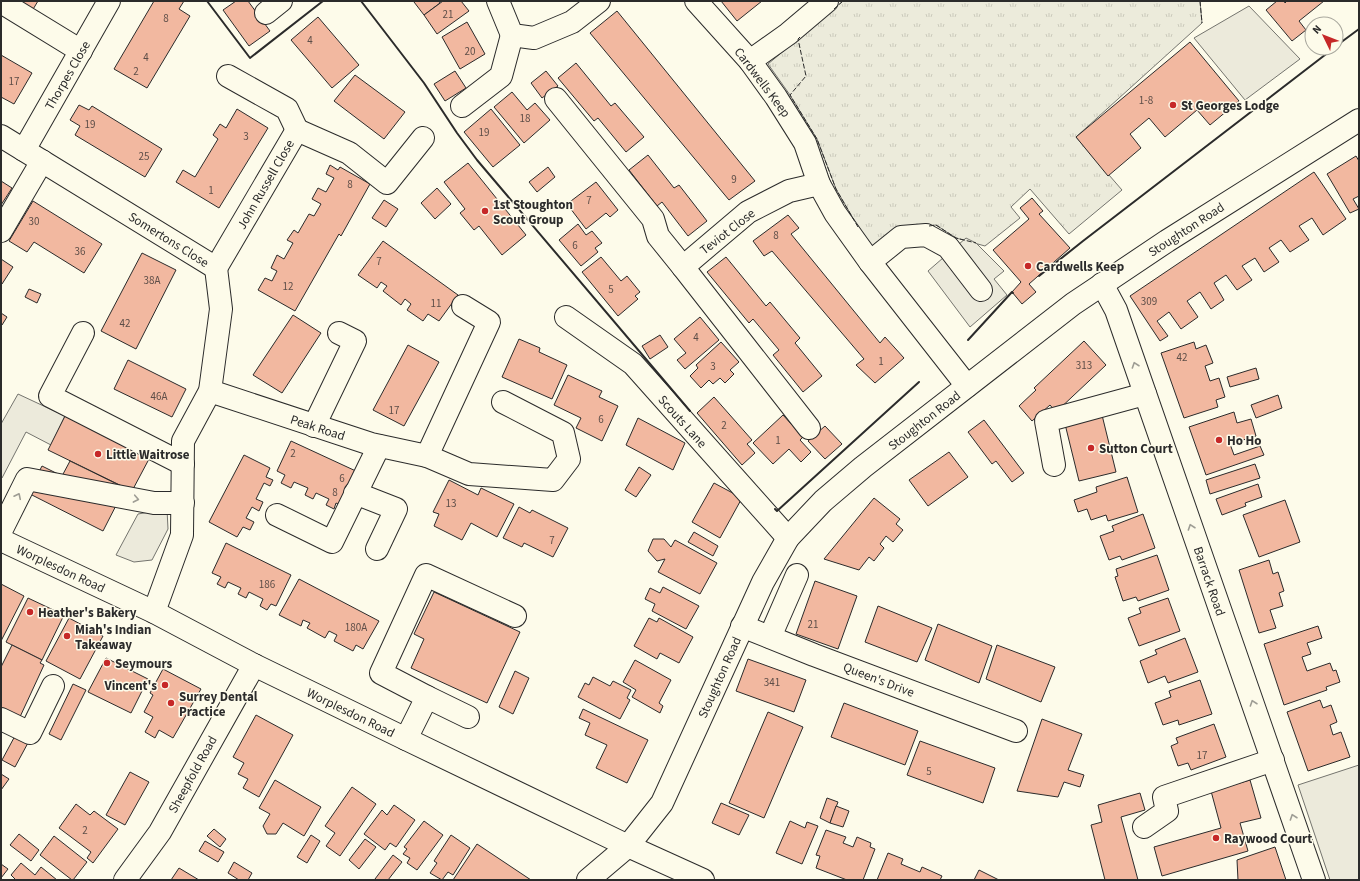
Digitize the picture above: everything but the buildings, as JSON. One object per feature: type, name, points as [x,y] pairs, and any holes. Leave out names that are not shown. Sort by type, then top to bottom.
[{"type":"street","name":"Thorpes Close","points":[[1,231],[33,155],[81,51],[109,1]]},
{"type":"street","points":[[462,106],[501,76],[512,35],[498,1]]},
{"type":"street","points":[[512,35],[534,38],[572,22],[600,1]]},
{"type":"street","name":"Cardwells Keep","points":[[696,1],[750,61],[776,97],[806,143],[818,184],[834,213],[870,262],[967,386]]},
{"type":"street","points":[[750,61],[788,34],[827,1]]},
{"type":"street","points":[[1,2],[81,51]]},
{"type":"street","points":[[228,76],[287,109],[297,130]]},
{"type":"street","points":[[556,99],[653,219],[658,236],[809,428]]},
{"type":"street","name":"Stoughton Road","points":[[588,880],[628,846],[662,803],[763,582],[788,538],[823,501],[967,386],[1073,304],[1167,241],[1359,120]]},
{"type":"street","name":"John Russell Close","points":[[216,268],[297,130],[349,153],[387,183],[423,138]]},
{"type":"street","name":"Somertons Close","points":[[1,136],[216,268],[221,308],[210,392],[183,441],[182,535],[154,612]]},
{"type":"street","name":"Teviot Close","points":[[682,267],[748,212],[790,191],[818,184]]},
{"type":"street","points":[[870,262],[900,237],[926,235],[948,247],[981,290]]},
{"type":"street","name":"Barrack Road","points":[[1102,284],[1116,310],[1314,880]]},
{"type":"street","points":[[427,456],[489,322],[463,306]]},
{"type":"street","name":"Scouts Lane","points":[[566,317],[633,364],[788,538]]},
{"type":"street","points":[[83,333],[50,396],[183,464]]},
{"type":"street","points":[[314,426],[355,341],[340,333]]},
{"type":"street","name":"Peak Road","points":[[210,392],[379,446],[427,456],[469,474],[553,480],[569,459],[563,433],[503,402]]},
{"type":"street","points":[[1054,465],[1046,421],[1145,394]]},
{"type":"street","points":[[277,515],[332,542],[379,446]]},
{"type":"street","points":[[1,531],[27,479],[154,503],[183,503]]},
{"type":"street","points":[[356,494],[396,509],[377,548]]},
{"type":"street","name":"Worplesdon Road","points":[[1,540],[154,612],[254,665],[406,740],[628,846],[703,880]]},
{"type":"street","points":[[468,717],[381,673],[426,575],[515,616]]},
{"type":"street","points":[[770,637],[797,575]]},
{"type":"street","name":"Queen's Drive","points":[[742,626],[1016,731]]},
{"type":"street","name":"Sheepfold Road","points":[[125,880],[160,832],[254,665]]},
{"type":"street","points":[[1,719],[30,733],[53,686]]},
{"type":"street","points":[[406,740],[427,696]]},
{"type":"street","points":[[1144,827],[1167,811],[1164,797],[1273,760]]},
{"type":"green space","points":[[843,1],[1200,1],[1202,23],[1076,137],[1122,190],[1069,234],[1030,189],[1011,207],[1020,218],[985,246],[956,238],[936,225],[892,230],[872,251],[836,189],[817,139],[790,95],[768,64]]},
{"type":"shaded area","points":[[1249,6],[1300,59],[1245,100],[1194,38]]},
{"type":"shaded area","points":[[966,238],[976,243],[1004,271],[994,279],[1007,295],[970,327],[928,271]]},
{"type":"shaded area","points":[[18,394],[65,416],[51,445],[26,432],[2,478],[1,424]]},
{"type":"shaded area","points":[[167,509],[168,529],[152,560],[134,562],[116,555],[138,514]]},
{"type":"shaded area","points":[[1359,765],[1359,880],[1330,880],[1298,785]]},
{"type":"fence","points":[[834,9],[843,1]]},
{"type":"fence","points":[[1200,1],[1202,23]]},
{"type":"fence","points":[[800,37],[798,39],[806,76],[790,95],[817,139],[836,189],[858,227]]},
{"type":"fence","points":[[929,226],[936,225],[956,238],[976,243]]},
{"type":"wall","points":[[207,1],[250,58],[323,1]]},
{"type":"wall","points":[[361,1],[424,83],[477,160],[690,411]]},
{"type":"wall","points":[[1344,40],[1359,29]]},
{"type":"wall","points":[[1039,276],[1324,56]]},
{"type":"wall","points":[[968,340],[1012,292],[1013,293]]},
{"type":"wall","points":[[775,509],[777,511],[919,382]]},
{"type":"place","name":"St Georges Lodge","points":[[1173,105]]},
{"type":"place","name":"1st Stoughton Scout Group","points":[[485,211]]},
{"type":"place","name":"Cardwells Keep","points":[[1028,266]]},
{"type":"place","name":"Ho Ho","points":[[1219,440]]},
{"type":"place","name":"Sutton Court","points":[[1091,448]]},
{"type":"place","name":"Little Waitrose","points":[[98,454]]},
{"type":"place","name":"Heather's Bakery","points":[[30,612]]},
{"type":"place","name":"Miah's Indian Takeaway","points":[[67,636]]},
{"type":"place","name":"Seymours","points":[[107,663]]},
{"type":"place","name":"Vincent's","points":[[165,685]]},
{"type":"place","name":"Surrey Dental Practice","points":[[171,703]]},
{"type":"place","name":"Raywood Court","points":[[1216,838]]}]
